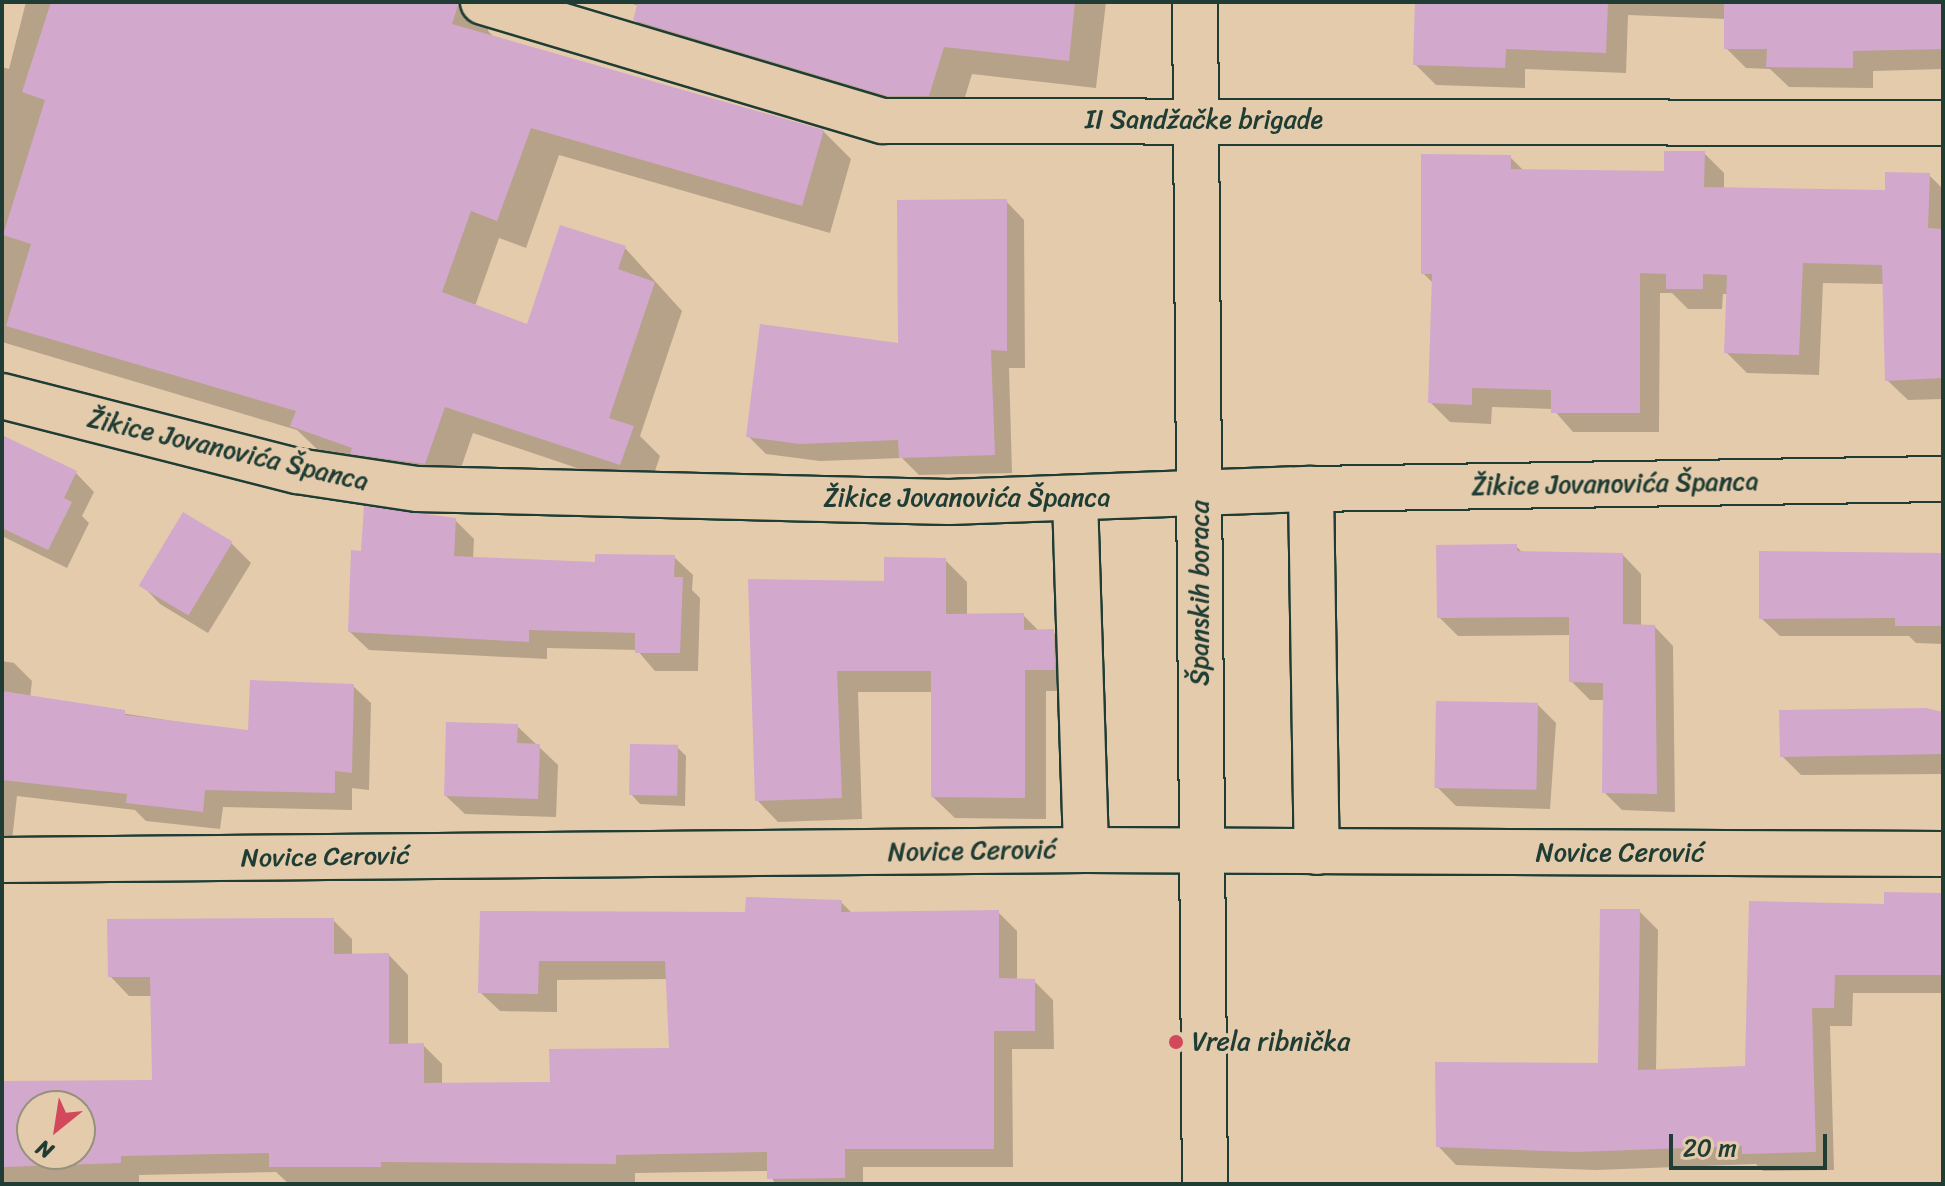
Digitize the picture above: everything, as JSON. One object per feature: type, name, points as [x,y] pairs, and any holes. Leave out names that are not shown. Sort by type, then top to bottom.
[{"type":"street","name":"II Sandžačke brigade","points":[[483,2],[883,121],[1943,123]]},
{"type":"street","name":"Španskih boraca","points":[[1195,2],[1205,1184]]},
{"type":"street","name":"Žikice Jovanovića Španca","points":[[2,396],[376,486],[949,502],[1311,489],[1943,479]]},
{"type":"street","points":[[1311,489],[1317,852]]},
{"type":"street","points":[[1075,498],[1086,850]]},
{"type":"street","name":"Novice Cerović","points":[[2,860],[1086,850],[1943,854]]},
{"type":"building","points":[[51,2],[459,2],[452,24],[824,130],[802,206],[531,128],[497,221],[471,211],[442,292],[527,324],[560,225],[626,246],[618,269],[655,282],[609,418],[634,426],[620,465],[445,407],[425,464],[350,454],[352,448],[290,426],[296,411],[6,326],[31,244],[3,235],[45,100],[22,92]]},
{"type":"building","points":[[638,2],[1075,2],[1069,61],[944,47],[929,96],[887,96],[633,20]]},
{"type":"building","points":[[1415,2],[1608,2],[1606,53],[1506,49],[1505,68],[1413,65]]},
{"type":"building","points":[[1724,2],[1943,2],[1943,49],[1853,51],[1853,68],[1766,67],[1767,49],[1724,49]]},
{"type":"building","points":[[1664,151],[1705,151],[1704,187],[1885,190],[1885,172],[1930,173],[1928,228],[1943,229],[1943,378],[1885,381],[1882,265],[1803,263],[1799,355],[1724,353],[1727,275],[1703,274],[1703,289],[1666,289],[1666,274],[1640,273],[1640,413],[1551,413],[1551,390],[1472,388],[1472,405],[1428,403],[1432,274],[1421,274],[1421,154],[1511,155],[1511,169],[1664,171]]},
{"type":"building","points":[[1007,199],[1007,351],[991,350],[995,455],[899,458],[898,440],[800,444],[746,437],[760,324],[898,343],[897,200]]},
{"type":"building","points":[[2,435],[77,471],[64,498],[72,502],[48,550],[2,528]]},
{"type":"building","points":[[364,506],[456,518],[454,556],[595,562],[595,554],[675,555],[674,577],[683,577],[680,653],[635,653],[635,633],[529,630],[529,642],[348,632],[351,550],[361,551]]},
{"type":"building","points":[[183,512],[233,542],[188,616],[139,586]]},
{"type":"building","points":[[1517,544],[1517,551],[1623,553],[1623,624],[1655,625],[1657,794],[1602,793],[1603,683],[1569,682],[1569,617],[1437,618],[1436,545]]},
{"type":"building","points":[[1759,551],[1943,553],[1943,626],[1895,626],[1895,618],[1759,619]]},
{"type":"building","points":[[884,557],[946,558],[946,614],[1024,613],[1024,630],[1054,629],[1055,670],[1025,670],[1025,798],[931,797],[931,671],[837,671],[842,798],[755,801],[748,579],[884,581]]},
{"type":"building","points":[[250,680],[354,684],[352,773],[335,771],[335,793],[205,790],[203,812],[126,803],[127,794],[2,780],[2,691],[125,710],[125,715],[248,730]]},
{"type":"building","points":[[1436,701],[1538,703],[1536,790],[1434,788]]},
{"type":"building","points":[[1926,708],[1943,712],[1943,754],[1780,757],[1779,710]]},
{"type":"building","points":[[446,722],[518,724],[517,743],[540,744],[538,799],[444,796]]},
{"type":"building","points":[[630,744],[678,745],[677,796],[629,795]]},
{"type":"building","points":[[1884,892],[1943,893],[1943,975],[1835,975],[1834,1008],[1812,1008],[1816,1152],[1742,1154],[1742,1146],[1576,1152],[1436,1147],[1435,1062],[1598,1063],[1600,909],[1640,909],[1638,1070],[1745,1066],[1749,901],[1884,904]]},
{"type":"building","points":[[746,897],[842,900],[841,912],[999,910],[999,978],[1035,979],[1035,1031],[994,1031],[994,1149],[845,1149],[845,1178],[767,1179],[767,1152],[616,1155],[616,1164],[381,1162],[381,1167],[269,1167],[269,1153],[121,1156],[121,1163],[96,1164],[96,1090],[16,1090],[16,1167],[2,1167],[2,1081],[152,1080],[150,977],[108,977],[107,919],[334,918],[334,954],[389,953],[389,1044],[424,1043],[424,1083],[550,1082],[549,1049],[669,1048],[665,961],[539,961],[538,994],[478,993],[480,911],[745,912]]},
{"type":"place","name":"Vrela ribnička","points":[[1176,1042]]}]
